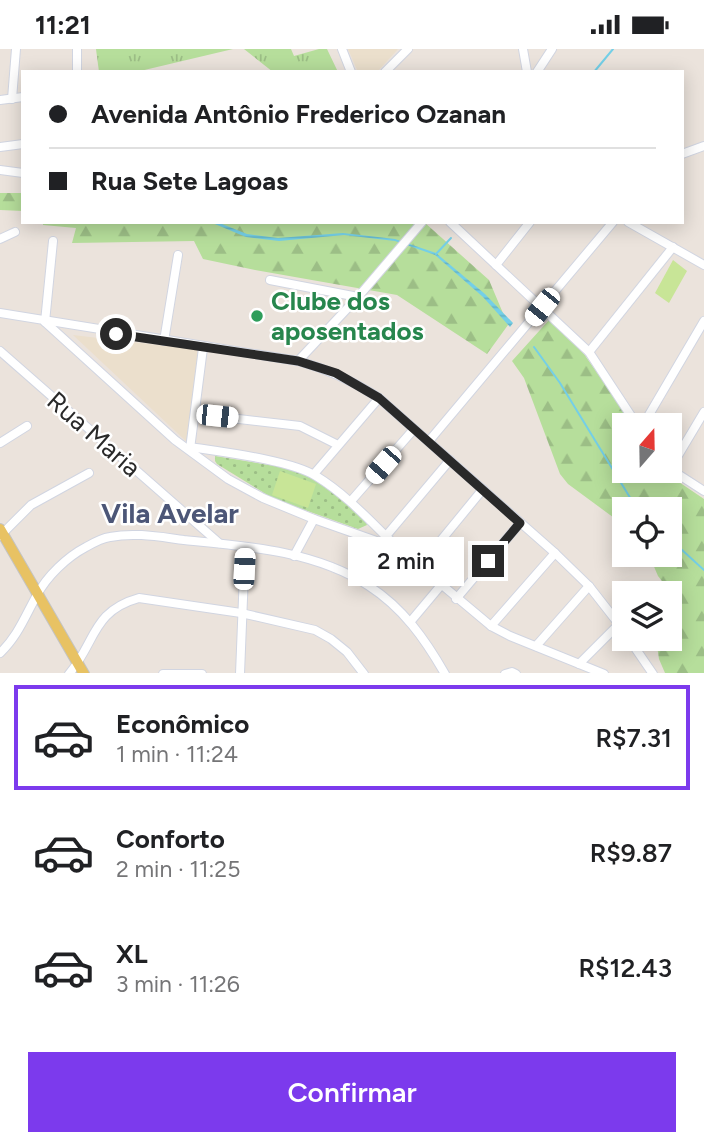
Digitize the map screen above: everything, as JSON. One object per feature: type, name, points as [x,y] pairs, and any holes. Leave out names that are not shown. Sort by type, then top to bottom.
[{"type":"main road","points":[[1,533],[81,669]]},
{"type":"street","points":[[12,99],[16,49]]},
{"type":"street","points":[[76,70],[77,49]]},
{"type":"street","points":[[342,49],[350,70]]},
{"type":"street","points":[[387,70],[408,49]]},
{"type":"street","points":[[523,49],[527,70]]},
{"type":"street","points":[[538,70],[552,49]]},
{"type":"street","points":[[0,100],[21,97]]},
{"type":"street","points":[[0,147],[21,144]]},
{"type":"street","points":[[684,153],[704,146]]},
{"type":"street","points":[[0,170],[21,173]]},
{"type":"street","points":[[298,361],[358,297],[420,224]]},
{"type":"street","points":[[452,224],[589,352],[632,413]]},
{"type":"street","points":[[496,265],[528,224]]},
{"type":"street","points":[[429,441],[611,224]]},
{"type":"street","points":[[632,224],[704,265]]},
{"type":"street","points":[[0,239],[15,232]]},
{"type":"street","points":[[45,322],[52,241]]},
{"type":"street","points":[[589,352],[673,247]]},
{"type":"street","points":[[164,341],[178,255]]},
{"type":"street","points":[[270,280],[358,297]]},
{"type":"street","points":[[0,313],[203,348],[298,361],[336,373],[379,398],[429,441],[555,553],[589,586],[612,615]]},
{"type":"street","points":[[647,413],[704,321]]},
{"type":"street","points":[[45,322],[190,450],[228,479],[263,498],[314,519],[384,540],[420,566],[491,626],[602,673]]},
{"type":"street","points":[[190,450],[203,348]]},
{"type":"street","name":"Rua Maria","points":[[0,351],[219,544]]},
{"type":"street","points":[[314,474],[379,398]]},
{"type":"street","points":[[682,449],[704,412]]},
{"type":"street","points":[[196,414],[300,426],[338,445]]},
{"type":"street","points":[[0,443],[27,426]]},
{"type":"street","points":[[351,501],[414,429]]},
{"type":"street","points":[[190,450],[294,467],[314,474],[351,501],[384,540]]},
{"type":"street","points":[[367,584],[384,540],[450,460]]},
{"type":"street","points":[[1,533],[31,505],[89,473]]},
{"type":"street","points":[[682,477],[704,491]]},
{"type":"street","points":[[420,566],[483,489]]},
{"type":"street","points":[[294,556],[314,519]]},
{"type":"street","points":[[456,599],[520,523]]},
{"type":"street","points":[[0,653],[21,628],[38,592],[62,564],[83,548],[108,537],[135,534],[294,556],[336,569],[367,584],[411,621],[443,673]]},
{"type":"street","points":[[240,673],[245,548]]},
{"type":"street","points":[[491,626],[555,553]]},
{"type":"street","points":[[411,621],[442,584]]},
{"type":"street","points":[[536,646],[589,586]]},
{"type":"street","points":[[81,669],[99,624],[109,612],[122,603],[139,599],[286,622],[323,635],[347,652],[363,673]]},
{"type":"street","points":[[579,664],[612,631]]},
{"type":"street","points":[[637,651],[652,673]]},
{"type":"shaded area","points":[[348,49],[398,49],[379,70],[357,70]]},
{"type":"shaded area","points":[[73,335],[200,350],[187,442]]},
{"type":"green space","points":[[96,49],[233,49],[144,70],[99,70]]},
{"type":"green space","points":[[244,49],[291,49],[294,56],[327,49],[337,70],[270,70]]},
{"type":"green space","points":[[0,193],[21,193],[21,211],[0,210]]},
{"type":"green space","points":[[426,224],[489,280],[508,325],[487,354],[397,295],[203,259],[194,241],[72,243],[76,228],[43,225]]},
{"type":"green space","points":[[673,260],[687,271],[669,303],[655,293]]},
{"type":"green space","points":[[549,320],[584,354],[626,413],[612,413],[612,483],[680,483],[704,499],[704,673],[665,673],[658,651],[682,651],[682,581],[662,581],[654,567],[682,567],[682,497],[612,497],[612,516],[568,484],[560,474],[524,378],[512,361]]},
{"type":"green space","points":[[215,456],[293,469],[318,480],[364,519],[367,525],[358,529],[274,499],[217,464]]},
{"type":"green space","points":[[280,471],[316,484],[308,508],[272,495]]},
{"type":"water","points":[[215,224],[222,224],[247,234],[278,238],[343,233],[395,239],[436,253],[485,294],[513,323],[510,327],[483,297],[435,255],[395,241],[344,235],[279,241],[246,237]]},
{"type":"waterway","points":[[596,70],[613,49]]},
{"type":"waterway","points":[[436,254],[451,238]]},
{"type":"waterway","points":[[534,347],[560,383],[630,497]]},
{"type":"waterway","points":[[682,550],[704,570]]},
{"type":"place","name":"Clube dos aposentados","points":[[257,316]]},
{"type":"district","name":"Vila Avelar","points":[[170,513]]},
{"type":"route","points":[[116,334],[298,361],[336,373],[354,382],[379,398],[520,523],[488,561]]}]
